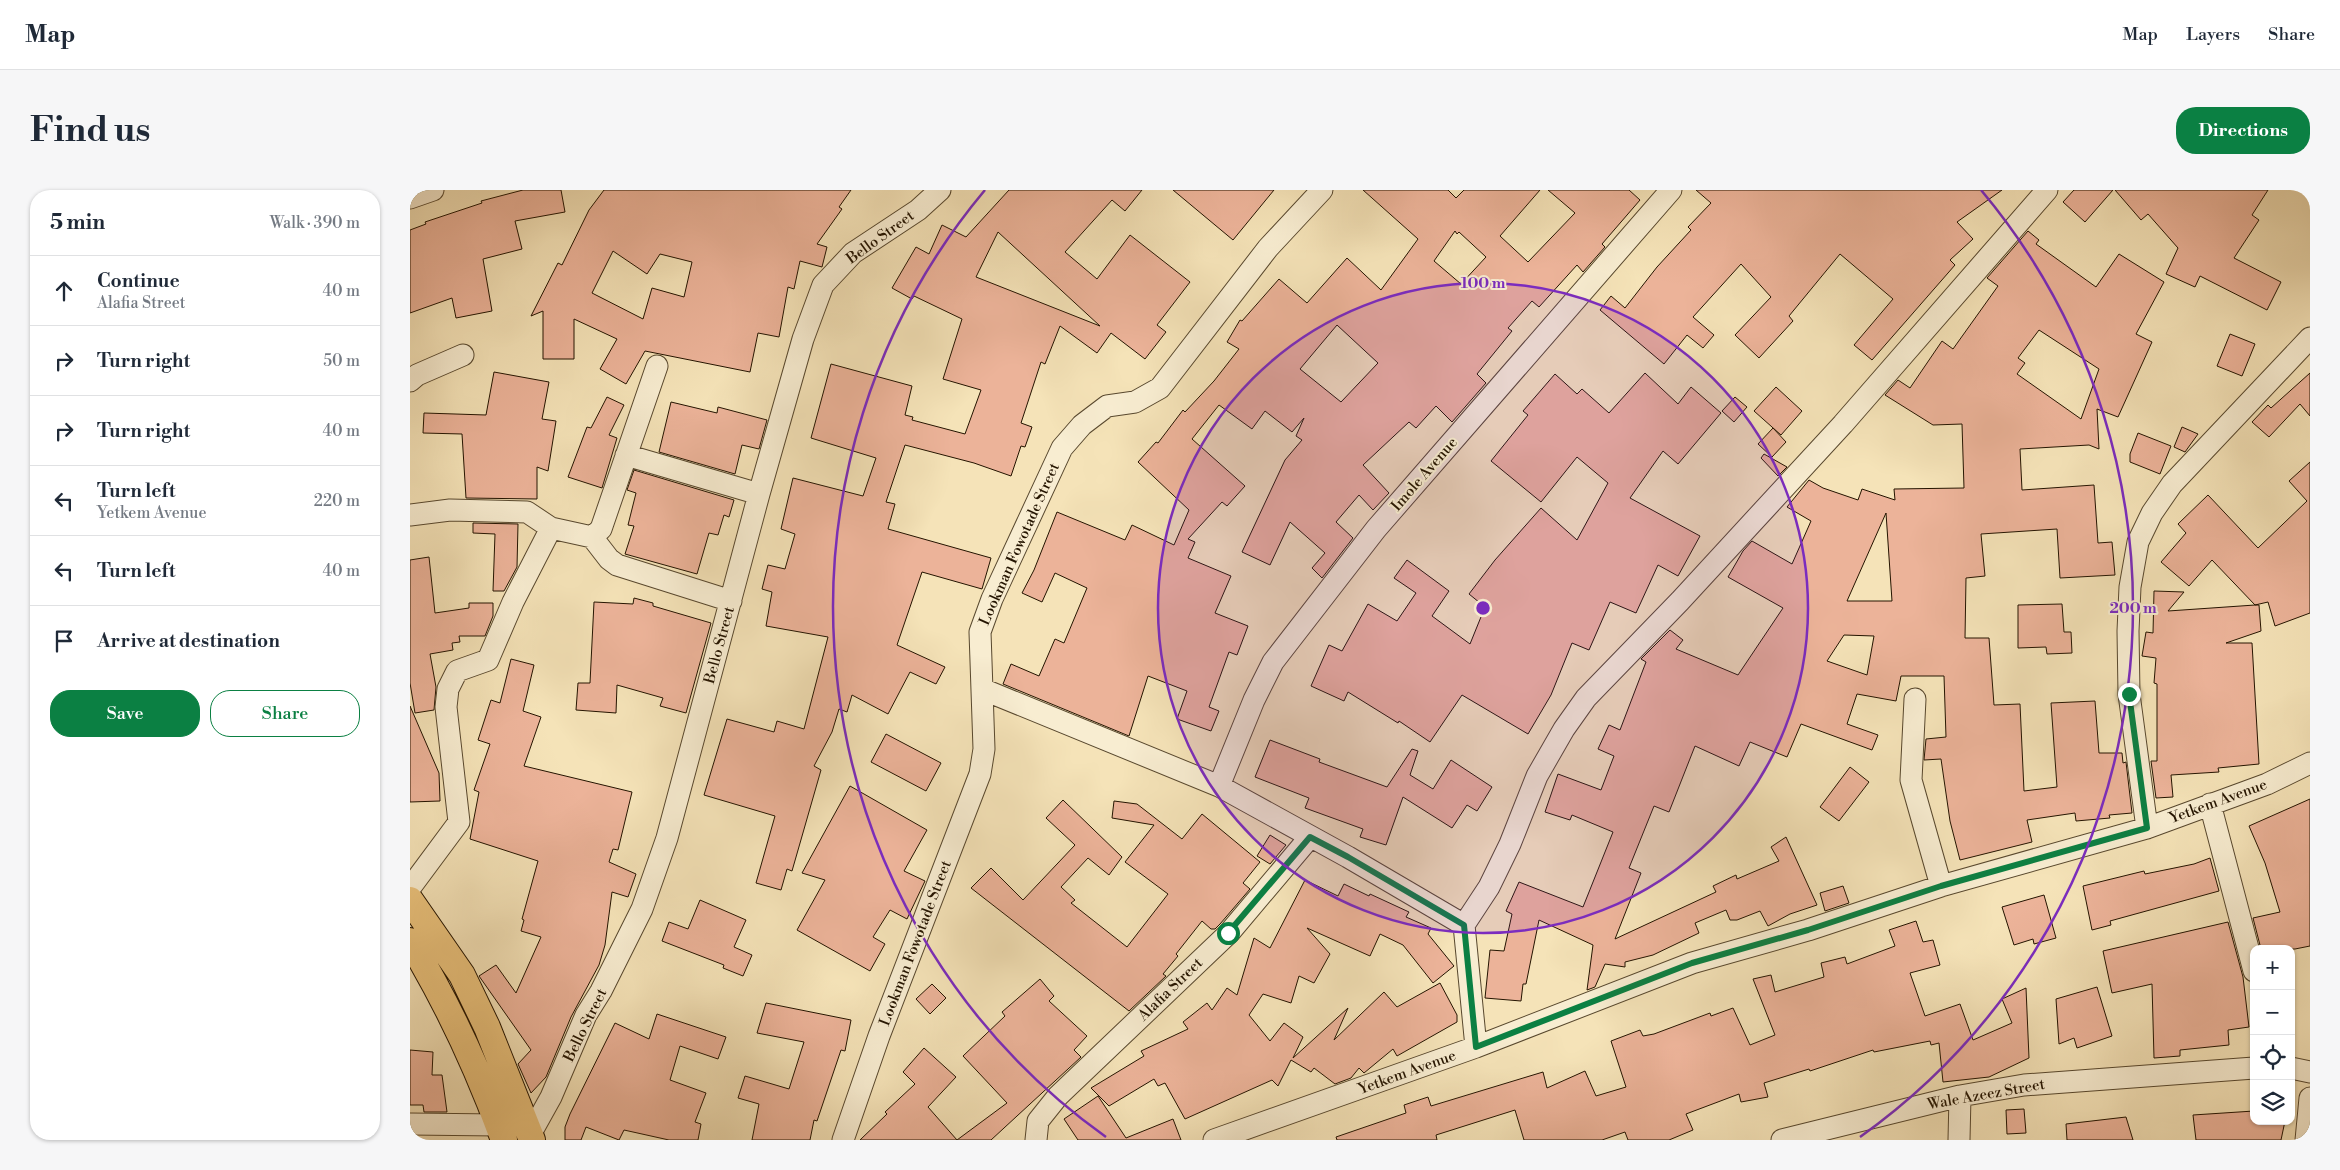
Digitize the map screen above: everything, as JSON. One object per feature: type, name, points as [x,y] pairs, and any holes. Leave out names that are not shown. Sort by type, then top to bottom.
[{"type":"main road","points":[[410,900],[462,974],[487,1027],[532,1136]]},
{"type":"main road","points":[[410,941],[438,988],[454,1021],[501,1132]]},
{"type":"street","points":[[410,198],[434,190]]},
{"type":"street","name":"Bello Street","points":[[532,1136],[586,1015],[602,991],[642,908],[667,838],[759,494],[803,339],[823,284],[853,254],[918,210],[940,190]]},
{"type":"street","name":"Lookman Fowotade Street","points":[[843,1140],[879,1036],[980,774],[984,749],[980,632],[992,599],[1062,448],[1082,425],[1107,406],[1135,402],[1160,388],[1268,248],[1322,190]]},
{"type":"street","name":"Imole Avenue","points":[[1219,786],[1254,700],[1273,662],[1376,529],[1671,190]]},
{"type":"street","points":[[1476,1047],[1464,925],[1489,887],[1510,844],[1537,776],[1564,729],[1586,698],[1680,601],[1831,437],[2047,190]]},
{"type":"street","points":[[2147,828],[2129,694],[2129,596],[2138,542],[2152,513],[2172,484],[2310,338]]},
{"type":"street","points":[[410,381],[416,375],[463,355]]},
{"type":"street","points":[[592,538],[601,529],[657,366]]},
{"type":"street","points":[[626,455],[759,494]]},
{"type":"street","points":[[410,515],[450,510],[527,512],[551,528],[592,538],[609,559],[617,565],[731,601]]},
{"type":"street","points":[[410,888],[459,822],[446,707],[448,689],[457,671],[488,660],[513,602],[551,528]]},
{"type":"street","points":[[982,690],[1219,786],[1348,857],[1464,925]]},
{"type":"street","points":[[1916,699],[1911,780],[1941,886]]},
{"type":"street","name":"Yetkem Avenue","points":[[1214,1140],[1476,1047],[1692,963],[1808,930],[1941,886],[2147,828],[2267,784],[2310,763]]},
{"type":"street","points":[[2210,804],[2250,956]]},
{"type":"street","name":"Alafia Street","points":[[1036,1140],[1038,1121],[1058,1096],[1228,933],[1310,837]]},
{"type":"street","name":"Wale Azeez Street","points":[[1782,1140],[1960,1096],[2024,1084],[2250,1068]]},
{"type":"street","points":[[2295,1069],[2310,1072]]},
{"type":"street","points":[[1959,1140],[1960,1096]]},
{"type":"street","points":[[2306,1140],[2310,1098]]},
{"type":"street","points":[[410,1124],[501,1132]]},
{"type":"building","points":[[523,190],[561,190],[565,212],[515,221],[522,249],[483,259],[492,311],[456,318],[452,298],[410,313],[410,230],[426,224],[425,222],[482,203],[481,201]]},
{"type":"building","points":[[604,190],[851,190],[839,207],[842,209],[817,244],[827,247],[822,267],[800,261],[794,289],[788,287],[779,337],[758,333],[750,372],[645,351],[626,384],[600,369],[617,339],[574,319],[574,359],[543,359],[543,311],[531,316],[558,263],[562,265],[589,210]],"holes":[[[613,251],[647,274],[660,254],[692,262],[684,297],[652,288],[643,319],[592,293]]]},
{"type":"building","points":[[1009,190],[1142,190],[1125,211],[1112,200],[1065,252],[1097,279],[1130,235],[1190,282],[1157,325],[1166,332],[1145,359],[1111,333],[1097,353],[1060,326],[1045,364],[1041,362],[1021,423],[1032,427],[1025,447],[1021,446],[1011,476],[974,463],[905,445],[886,502],[895,504],[888,529],[991,558],[982,589],[922,572],[897,645],[945,667],[936,684],[910,672],[888,714],[852,695],[847,712],[839,709],[832,732],[814,766],[821,770],[792,871],[787,869],[781,890],[756,883],[775,816],[704,795],[727,719],[774,732],[777,721],[804,729],[828,637],[766,626],[772,592],[762,589],[768,565],[785,569],[795,534],[781,529],[793,478],[863,496],[876,458],[811,438],[831,364],[912,386],[905,415],[913,417],[912,420],[965,434],[981,390],[943,379],[962,319],[914,296],[912,299],[892,288],[916,247],[929,254],[942,225],[966,237]],"holes":[[[998,232],[1100,326],[976,277]]]},
{"type":"building","points":[[1173,190],[1274,190],[1233,240]]},
{"type":"building","points":[[1363,190],[1448,190],[1456,198],[1464,190],[1540,190],[1500,236],[1528,262],[1575,213],[1548,190],[1629,190],[1640,200],[1602,244],[1605,247],[1583,272],[1577,265],[1539,307],[1532,301],[1508,328],[1512,331],[1477,374],[1486,383],[1452,422],[1436,406],[1416,428],[1409,422],[1363,465],[1389,493],[1373,510],[1359,495],[1336,522],[1353,538],[1322,578],[1312,568],[1325,553],[1290,522],[1270,565],[1242,552],[1285,460],[1302,440],[1296,436],[1304,418],[1292,432],[1265,411],[1252,429],[1219,405],[1192,439],[1245,486],[1227,506],[1222,502],[1188,539],[1195,542],[1188,558],[1231,576],[1215,613],[1248,626],[1237,655],[1229,652],[1209,707],[1219,711],[1211,731],[1177,719],[1187,691],[1148,676],[1129,736],[1003,684],[1011,664],[1039,676],[1055,639],[1064,643],[1087,588],[1055,573],[1042,602],[1022,593],[1034,570],[1057,512],[1125,540],[1132,525],[1174,545],[1189,510],[1138,462],[1156,442],[1158,443],[1183,410],[1185,412],[1214,381],[1239,349],[1227,342],[1240,320],[1242,321],[1279,279],[1307,303],[1347,258],[1381,290],[1418,239]],"holes":[[[1455,231],[1457,234],[1459,232],[1486,257],[1461,284],[1434,261]],[[1337,325],[1378,363],[1341,402],[1300,369]]]},
{"type":"building","points":[[1696,190],[2002,190],[1957,222],[1973,239],[1950,260],[1955,265],[1872,360],[1854,345],[1893,299],[1840,254],[1789,316],[1793,321],[1759,358],[1735,335],[1771,297],[1741,264],[1693,317],[1714,335],[1703,348],[1687,335],[1664,364],[1600,310],[1611,296],[1625,308],[1657,267],[1691,230],[1688,227],[1711,203]]},
{"type":"building","points":[[2074,190],[2113,190],[2085,222],[2063,202]]},
{"type":"building","points":[[2115,190],[2268,190],[2252,215],[2259,220],[2234,258],[2281,282],[2267,310],[2200,276],[2195,287],[2166,274],[2178,248],[2148,214],[2141,220]]},
{"type":"building","points":[[2028,231],[2039,240],[2036,244],[2096,287],[2119,254],[2164,282],[2136,334],[2152,342],[2118,417],[2097,409],[2099,449],[2089,445],[2020,449],[2022,490],[2094,485],[2098,543],[2112,542],[2115,575],[2060,578],[2057,529],[1981,534],[1985,576],[1966,578],[1965,638],[1989,638],[1994,705],[2020,704],[2024,791],[2057,787],[2051,703],[2095,701],[2099,753],[2122,753],[2123,763],[2126,762],[2132,813],[2109,815],[2110,818],[2076,821],[2075,813],[2027,820],[2032,842],[1960,860],[1950,821],[1941,759],[1924,760],[1926,739],[1946,737],[1944,676],[1901,676],[1896,701],[1857,694],[1847,724],[1878,735],[1872,750],[1801,724],[1787,757],[1750,742],[1739,766],[1695,746],[1669,812],[1654,806],[1629,868],[1641,873],[1615,939],[1716,892],[1713,886],[1736,875],[1737,879],[1779,861],[1771,847],[1786,837],[1817,905],[1790,914],[1768,926],[1760,911],[1737,920],[1730,920],[1726,910],[1695,923],[1699,933],[1653,955],[1625,962],[1625,967],[1605,964],[1595,987],[1587,990],[1593,945],[1539,920],[1526,984],[1523,984],[1521,1001],[1485,998],[1490,950],[1504,951],[1512,914],[1506,911],[1519,882],[1583,907],[1613,832],[1572,815],[1570,820],[1545,812],[1558,774],[1601,790],[1614,756],[1598,749],[1609,725],[1620,730],[1646,662],[1641,659],[1670,630],[1683,640],[1676,649],[1738,675],[1783,608],[1728,577],[1743,551],[1752,541],[1792,564],[1811,521],[1787,507],[1809,480],[1823,488],[1858,500],[1862,489],[1895,500],[1894,489],[1964,488],[1962,424],[1933,425],[1885,395],[1898,380],[1910,388],[1942,341],[1953,349],[1998,286],[1987,278]],"holes":[[[2039,330],[2099,369],[2081,419],[2017,374],[2025,363],[2018,358]],[[1886,513],[1892,601],[1847,601]],[[1844,635],[1874,636],[1867,675],[1827,661]]]},
{"type":"building","points":[[2230,334],[2255,344],[2242,376],[2217,366]]},
{"type":"building","points":[[494,372],[549,382],[542,419],[556,421],[548,471],[537,467],[537,499],[466,498],[462,434],[423,433],[424,413],[486,415]]},
{"type":"building","points":[[1645,373],[1678,404],[1691,387],[1721,413],[1678,464],[1663,451],[1630,498],[1700,536],[1678,576],[1658,565],[1636,613],[1610,602],[1589,650],[1572,643],[1551,695],[1528,734],[1462,695],[1430,742],[1399,721],[1398,723],[1348,692],[1344,701],[1311,686],[1329,645],[1342,651],[1368,604],[1397,621],[1416,593],[1394,578],[1407,560],[1449,591],[1432,616],[1470,644],[1485,607],[1469,594],[1495,560],[1541,508],[1577,540],[1608,483],[1577,457],[1541,502],[1491,461],[1528,415],[1523,411],[1555,374],[1577,394],[1582,389],[1609,413]]},
{"type":"building","points":[[2310,373],[2310,416],[2300,404],[2269,437],[2252,422],[2268,405],[2271,408]]},
{"type":"building","points":[[1776,387],[1802,411],[1781,435],[1754,411]]},
{"type":"building","points":[[607,397],[624,405],[609,435],[617,438],[602,488],[568,477],[587,427],[591,428]]},
{"type":"building","points":[[1735,397],[1747,407],[1734,422],[1722,411]]},
{"type":"building","points":[[671,402],[717,413],[718,407],[767,420],[759,449],[742,445],[735,474],[659,452]]},
{"type":"building","points":[[2182,427],[2198,434],[2185,452],[2174,447]]},
{"type":"building","points":[[1773,428],[1786,442],[1772,457],[1758,444]]},
{"type":"building","points":[[2138,433],[2171,446],[2160,474],[2130,462],[2130,454]]},
{"type":"building","points":[[1764,454],[1787,467],[1778,476],[1761,458]]},
{"type":"building","points":[[2310,462],[2310,613],[2275,626],[2268,602],[2255,605],[2212,560],[2189,586],[2161,562],[2186,533],[2178,524],[2208,495],[2258,548],[2307,501],[2289,481]]},
{"type":"building","points":[[634,470],[734,500],[729,517],[724,515],[718,535],[709,533],[697,574],[625,554],[634,526],[628,525],[636,493],[627,490]]},
{"type":"building","points":[[473,523],[518,524],[517,567],[504,591],[493,591],[495,534],[473,533]]},
{"type":"building","points":[[429,557],[435,613],[469,608],[469,603],[493,603],[493,616],[485,636],[459,636],[460,642],[452,643],[453,650],[430,654],[436,687],[434,710],[415,713],[410,683],[410,560]]},
{"type":"building","points":[[2154,591],[2184,592],[2168,611],[2259,605],[2261,631],[2226,643],[2252,643],[2259,764],[2218,768],[2219,772],[2171,775],[2173,797],[2156,798],[2151,761],[2157,761],[2157,684],[2154,683],[2156,658],[2142,656],[2146,632],[2153,633]]},
{"type":"building","points":[[634,598],[653,603],[653,606],[711,623],[686,713],[660,706],[663,698],[617,685],[616,713],[576,710],[578,683],[590,683],[594,602],[633,604]]},
{"type":"building","points":[[2062,604],[2064,632],[2071,632],[2072,653],[2047,654],[2046,647],[2018,648],[2018,605]]},
{"type":"building","points":[[511,659],[534,665],[523,711],[541,717],[524,766],[632,792],[618,850],[613,849],[609,862],[636,874],[628,897],[612,892],[605,945],[599,965],[571,1017],[546,1077],[531,1093],[518,1064],[531,1050],[479,976],[496,965],[516,993],[541,937],[521,931],[524,920],[522,919],[538,861],[470,839],[479,792],[474,790],[490,744],[478,740],[491,700],[500,703]]},
{"type":"building","points":[[410,706],[439,773],[440,801],[410,802]]},
{"type":"building","points":[[886,734],[941,763],[926,791],[871,762]]},
{"type":"building","points":[[1270,740],[1320,759],[1319,762],[1387,787],[1412,749],[1418,751],[1410,775],[1433,789],[1451,760],[1492,787],[1477,811],[1467,805],[1452,828],[1403,797],[1386,845],[1360,837],[1363,829],[1305,808],[1309,798],[1255,777]]},
{"type":"building","points":[[1850,767],[1869,782],[1839,821],[1820,807]]},
{"type":"building","points":[[850,786],[927,830],[904,871],[925,881],[907,919],[890,910],[873,937],[885,944],[870,971],[797,930],[825,880],[802,873]]},
{"type":"building","points":[[2310,799],[2310,946],[2295,949],[2295,945],[2260,945],[2253,918],[2280,912],[2265,863],[2249,826]]},
{"type":"building","points":[[1063,800],[1122,857],[1109,875],[1088,858],[1061,887],[1075,900],[1071,903],[1127,947],[1168,894],[1125,862],[1154,825],[1112,818],[1114,801],[1137,804],[1182,839],[1202,814],[1260,862],[1243,883],[1250,889],[1220,924],[1215,929],[1211,929],[1202,921],[1176,954],[1178,956],[1163,974],[1166,976],[1129,1011],[971,888],[991,868],[1023,900],[1075,845],[1046,818]]},
{"type":"building","points":[[1270,835],[1286,845],[1270,864],[1257,856]]},
{"type":"building","points":[[2210,858],[2219,891],[2110,921],[2111,925],[2092,930],[2083,886],[2144,871],[2145,874],[2194,864]]},
{"type":"building","points":[[1305,880],[1338,896],[1344,884],[1409,912],[1406,917],[1431,928],[1428,934],[1454,966],[1433,983],[1403,945],[1380,934],[1370,956],[1307,928],[1330,954],[1314,983],[1299,976],[1291,1003],[1263,994],[1249,1015],[1270,1041],[1284,1023],[1303,1037],[1293,1058],[1348,1008],[1334,1040],[1384,992],[1397,1007],[1440,983],[1457,1015],[1457,1022],[1397,1056],[1393,1049],[1364,1073],[1359,1068],[1351,1078],[1335,1084],[1314,1068],[1311,1072],[1291,1060],[1278,1086],[1272,1080],[1185,1119],[1165,1083],[1158,1086],[1154,1079],[1109,1106],[1091,1088],[1144,1056],[1141,1051],[1188,1029],[1183,1022],[1207,1003],[1212,1010],[1227,988],[1237,995],[1254,938],[1270,948]]},
{"type":"building","points":[[1843,886],[1849,903],[1825,911],[1820,893]]},
{"type":"building","points":[[2044,895],[2056,938],[2034,944],[2033,939],[2014,945],[2002,907]]},
{"type":"building","points":[[700,900],[746,920],[734,947],[752,955],[743,976],[723,968],[724,965],[662,941],[669,922],[688,929]]},
{"type":"building","points":[[1916,921],[1923,942],[1933,940],[1940,965],[1910,973],[1925,1016],[1960,1004],[1973,1040],[2012,1023],[2002,999],[2026,988],[2029,1058],[1989,1077],[1943,1082],[1939,1043],[1931,1045],[1930,1041],[1874,1052],[1873,1050],[1810,1071],[1809,1069],[1764,1083],[1768,1097],[1741,1102],[1739,1094],[1686,1114],[1693,1130],[1669,1140],[1628,1140],[1625,1132],[1602,1140],[1524,1140],[1515,1110],[1436,1135],[1437,1140],[1337,1140],[1336,1137],[1406,1113],[1404,1105],[1428,1097],[1431,1106],[1543,1072],[1547,1088],[1585,1071],[1596,1096],[1626,1087],[1611,1041],[1640,1030],[1643,1036],[1654,1034],[1710,1013],[1711,1016],[1733,1008],[1750,1045],[1775,1035],[1753,979],[1771,975],[1775,992],[1824,977],[1821,963],[1845,957],[1847,964],[1895,946],[1889,930]]},
{"type":"building","points":[[2228,922],[2243,977],[2249,1027],[2228,1030],[2229,1045],[2180,1050],[2180,1056],[2154,1058],[2152,984],[2112,993],[2103,951]]},
{"type":"building","points":[[1040,979],[1054,996],[1049,1001],[1087,1036],[1074,1050],[1081,1057],[991,1140],[957,1140],[1007,1103],[963,1056],[1005,1016],[1002,1012]]},
{"type":"building","points":[[932,984],[946,998],[930,1014],[916,999]]},
{"type":"building","points":[[2097,987],[2112,1036],[2077,1048],[2074,1038],[2059,1044],[2056,999]]},
{"type":"building","points":[[766,1003],[851,1020],[845,1051],[841,1050],[817,1121],[814,1120],[810,1140],[752,1140],[759,1104],[738,1098],[745,1076],[789,1089],[804,1042],[757,1033]]},
{"type":"building","points":[[657,1014],[726,1037],[718,1059],[680,1046],[670,1080],[706,1093],[695,1122],[701,1124],[698,1140],[669,1140],[624,1130],[619,1140],[586,1127],[581,1140],[565,1140],[565,1127],[570,1114],[615,1023],[649,1039]]},
{"type":"building","points":[[924,1048],[956,1077],[928,1107],[957,1140],[860,1140],[887,1114],[885,1112],[915,1084],[903,1072]]},
{"type":"building","points":[[410,1050],[433,1052],[432,1075],[442,1075],[447,1112],[424,1112],[423,1105],[410,1105]]},
{"type":"building","points":[[1098,1096],[1126,1138],[1173,1119],[1181,1140],[1078,1140],[1064,1119]]},
{"type":"building","points":[[2024,1109],[2026,1133],[2007,1134],[2006,1110]]},
{"type":"building","points":[[2250,1111],[2250,1125],[2284,1125],[2281,1140],[2196,1140],[2193,1115]]},
{"type":"building","points":[[2126,1117],[2133,1140],[2067,1140],[2066,1124]]},
{"type":"route","points":[[1228,933],[1310,837],[1464,925],[1476,1047],[1692,963],[1808,930],[1941,886],[2147,828],[2129,694]]}]
